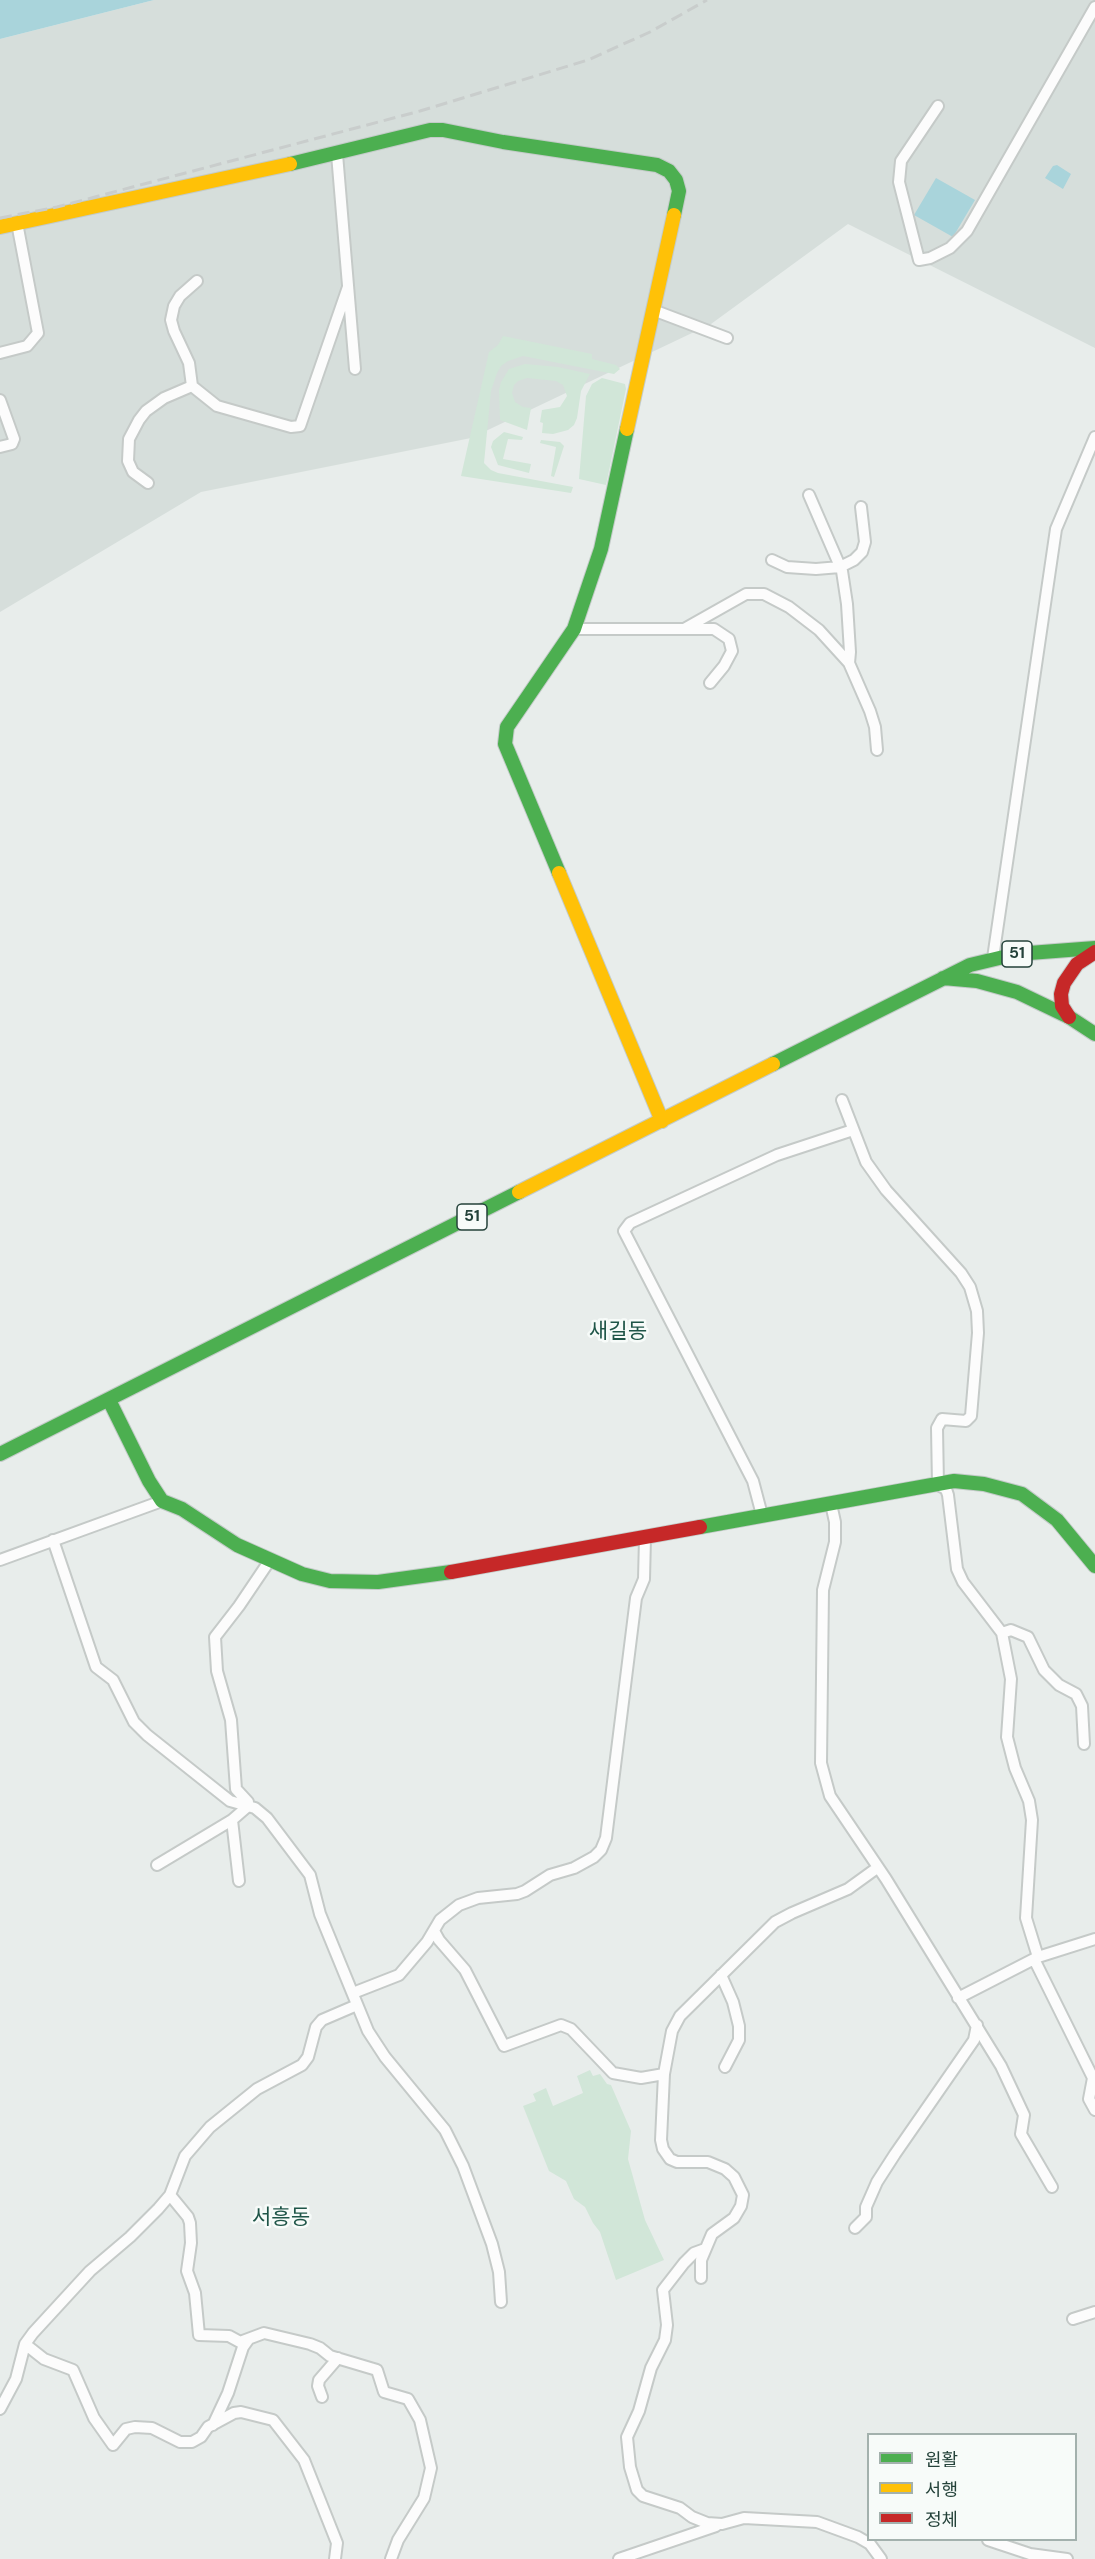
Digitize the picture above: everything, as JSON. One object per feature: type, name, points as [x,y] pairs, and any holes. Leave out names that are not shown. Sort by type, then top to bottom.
[{"type":"street","points":[[938,106],[901,161],[899,182],[919,260],[930,258],[950,248],[967,231],[1095,7]]},
{"type":"street","points":[[0,227],[300,160],[337,154],[430,130],[443,130],[503,142],[657,165],[669,171],[676,180],[679,191],[601,549],[574,629],[507,727],[505,744],[662,1121]]},
{"type":"street","points":[[337,154],[355,369]]},
{"type":"street","points":[[0,352],[27,346],[38,333],[18,223]]},
{"type":"street","points":[[197,281],[180,296],[174,306],[171,320],[174,332],[189,363],[192,386],[217,406],[291,427],[300,426],[348,287]]},
{"type":"street","points":[[653,310],[727,338]]},
{"type":"street","points":[[148,483],[134,472],[128,461],[129,439],[139,420],[154,404],[192,386]]},
{"type":"street","points":[[0,400],[14,439],[12,444],[0,447]]},
{"type":"street","points":[[993,957],[1056,528],[1095,437]]},
{"type":"street","points":[[809,495],[840,567],[847,604],[849,663]]},
{"type":"street","points":[[772,560],[787,567],[816,569],[840,567],[854,560],[862,552],[865,542],[861,507]]},
{"type":"street","points":[[684,629],[746,594],[764,594],[789,607],[819,630],[849,663],[870,711],[875,727],[877,750]]},
{"type":"street","points":[[574,629],[714,629],[729,639],[732,651],[724,666],[710,683]]},
{"type":"street","name":"51","points":[[0,1454],[970,965],[993,957],[1095,948]]},
{"type":"street","points":[[1069,1017],[1062,1006],[1061,994],[1064,983],[1077,964],[1095,952]]},
{"type":"street","points":[[943,978],[996,984],[1069,1017],[1095,1034]]},
{"type":"street","points":[[843,1100],[866,1162],[886,1190],[961,1273],[970,1287],[977,1311],[978,1334],[971,1416],[966,1420],[942,1419],[937,1428],[938,1485]]},
{"type":"street","points":[[762,1515],[753,1481],[624,1231],[630,1223],[777,1155],[853,1130]]},
{"type":"street","points":[[109,1400],[149,1481],[162,1502]]},
{"type":"street","points":[[0,1560],[162,1502],[182,1509],[237,1545],[302,1574],[330,1581],[378,1582],[434,1575],[762,1515],[966,1481],[1022,1494],[1057,1520],[1095,1566]]},
{"type":"street","points":[[938,1485],[946,1490],[948,1495],[957,1569],[963,1582],[1002,1633],[1011,1679],[1007,1737],[1014,1768],[1029,1801],[1032,1820],[1026,1918],[1036,1958],[1093,2079],[1089,2099],[1095,2110]]},
{"type":"street","points":[[831,1503],[835,1542],[823,1590],[821,1763],[830,1796],[886,1879],[1001,2066],[1024,2115],[1021,2134],[1052,2187]]},
{"type":"street","points":[[353,1993],[399,1975],[441,1920],[459,1905],[478,1898],[525,1891],[550,1875],[574,1868],[601,1851],[606,1838],[636,1598],[644,1579],[645,1538]]},
{"type":"street","points":[[53,1540],[96,1667],[113,1680],[134,1722],[230,1801],[255,1808],[267,1818],[310,1875],[320,1914],[375,2043],[445,2130],[458,2157],[492,2244],[499,2272],[501,2302]]},
{"type":"street","points":[[157,1865],[232,1820],[247,1807],[248,1802],[236,1789],[231,1720],[217,1671],[215,1637],[270,1560]]},
{"type":"street","points":[[1002,1633],[1011,1630],[1028,1636],[1044,1670],[1059,1685],[1076,1694],[1082,1706],[1084,1744]]},
{"type":"street","points":[[232,1820],[239,1881]]},
{"type":"street","points":[[701,2278],[701,2260],[712,2234],[734,2218],[741,2206],[743,2195],[735,2177],[725,2169],[708,2162],[677,2162],[670,2159],[663,2149],[661,2140],[664,2074],[672,2031],[680,2016],[775,1922],[848,1888],[877,1868]]},
{"type":"street","points":[[434,1931],[465,1970],[504,2046],[561,2025],[571,2029],[613,2073],[640,2078],[664,2074]]},
{"type":"street","points":[[958,1998],[1036,1958],[1095,1939]]},
{"type":"street","points":[[721,1975],[733,2002],[739,2026],[739,2040],[725,2067]]},
{"type":"street","points":[[0,2409],[16,2379],[25,2344],[90,2271],[130,2237],[170,2195],[184,2156],[210,2127],[257,2089],[302,2065],[308,2057],[316,2027],[322,2020],[357,2005]]},
{"type":"street","points":[[855,2228],[866,2217],[866,2207],[877,2182],[894,2154],[974,2040],[977,2025]]},
{"type":"street","points":[[170,2195],[188,2217],[190,2223],[187,2271],[195,2293],[199,2335],[229,2336],[240,2342],[248,2340]]},
{"type":"street","points":[[705,2249],[694,2253],[663,2290],[667,2325],[665,2340],[651,2368],[639,2411],[627,2437],[630,2467],[635,2485],[642,2496],[680,2508],[692,2517],[707,2523],[722,2524]]},
{"type":"street","points":[[1073,2319],[1095,2312]]},
{"type":"street","points":[[25,2344],[44,2359],[74,2370],[94,2418],[112,2445],[126,2429],[135,2427],[152,2428],[180,2442],[192,2442],[201,2437],[213,2425],[228,2393],[243,2348],[256,2334],[272,2334],[310,2344],[330,2356],[377,2370],[384,2392],[408,2399],[420,2420],[431,2468],[424,2498],[398,2540],[391,2559]]},
{"type":"street","points":[[322,2397],[318,2386],[319,2380],[338,2358]]},
{"type":"street","points":[[213,2425],[241,2412],[273,2420],[304,2460],[337,2543],[335,2559]]},
{"type":"street","points":[[619,2559],[744,2518],[817,2522],[858,2537],[870,2544],[881,2559]]},
{"type":"street","points":[[991,2541],[1030,2553],[1067,2559]]},
{"type":"shaded area","points":[[154,0],[1095,0],[1095,348],[848,224],[711,324],[471,438],[201,492],[0,612],[0,39]]},
{"type":"green space","points":[[503,336],[592,354],[592,359],[616,365],[620,369],[614,374],[523,356],[508,361],[497,373],[491,391],[484,463],[498,473],[573,487],[571,493],[461,476],[489,352],[498,345]]},
{"type":"green space","points":[[525,364],[558,367],[590,374],[581,391],[577,418],[568,430],[553,434],[542,433],[543,423],[540,422],[542,410],[560,407],[567,396],[563,385],[556,381],[527,378],[514,385],[512,393],[515,402],[523,407],[531,408],[527,430],[500,420],[501,382],[509,369]]},
{"type":"green space","points":[[602,378],[625,384],[626,389],[606,485],[579,479],[586,396],[592,384]]},
{"type":"green space","points":[[504,432],[523,437],[522,440],[508,439],[503,459],[531,464],[529,473],[498,465],[491,447],[493,441]]},
{"type":"green space","points":[[541,440],[560,442],[564,446],[554,477],[551,476],[556,447],[540,443]]},
{"type":"green space","points":[[590,2070],[593,2076],[600,2074],[607,2084],[611,2085],[631,2131],[628,2159],[645,2220],[664,2260],[616,2280],[600,2232],[585,2207],[574,2199],[566,2181],[549,2171],[523,2106],[536,2101],[533,2094],[546,2088],[553,2106],[583,2093],[577,2076]]},
{"type":"water","points":[[0,0],[154,0],[0,39]]},
{"type":"water","points":[[1057,165],[1071,174],[1063,189],[1045,178],[1053,166]]},
{"type":"water","points":[[936,178],[975,200],[953,237],[914,215]]},
{"type":"railway","points":[[0,218],[57,207],[420,111],[588,60],[650,32],[707,0]]},
{"type":"traffic: fast","points":[[290,164],[430,130],[443,130],[503,142],[657,165],[669,171],[676,180],[679,191],[674,215]]},
{"type":"traffic: fast","points":[[559,873],[505,744],[507,727],[574,629],[601,549],[627,429]]},
{"type":"traffic: fast","points":[[773,1064],[970,965],[1016,954],[1095,948]]},
{"type":"traffic: fast","points":[[943,978],[977,981],[1017,992],[1069,1017],[1095,1034]]},
{"type":"traffic: fast","points":[[0,1454],[519,1192]]},
{"type":"traffic: fast","points":[[109,1400],[149,1481],[162,1501],[182,1509],[237,1545],[302,1574],[330,1581],[378,1582],[451,1572]]},
{"type":"traffic: fast","points":[[700,1527],[954,1481],[984,1484],[1022,1494],[1057,1520],[1095,1566]]},
{"type":"traffic: slow","points":[[0,227],[290,164]]},
{"type":"traffic: slow","points":[[627,429],[674,215]]},
{"type":"traffic: slow","points":[[559,873],[662,1121]]},
{"type":"traffic: slow","points":[[519,1192],[773,1064]]},
{"type":"traffic: jam","points":[[1069,1017],[1062,1006],[1061,994],[1064,983],[1077,964],[1095,952]]},
{"type":"traffic: jam","points":[[451,1572],[700,1527]]},
{"type":"district","name":"새길동","points":[[618,1332]]},
{"type":"district","name":"서흥동","points":[[281,2218]]}]
